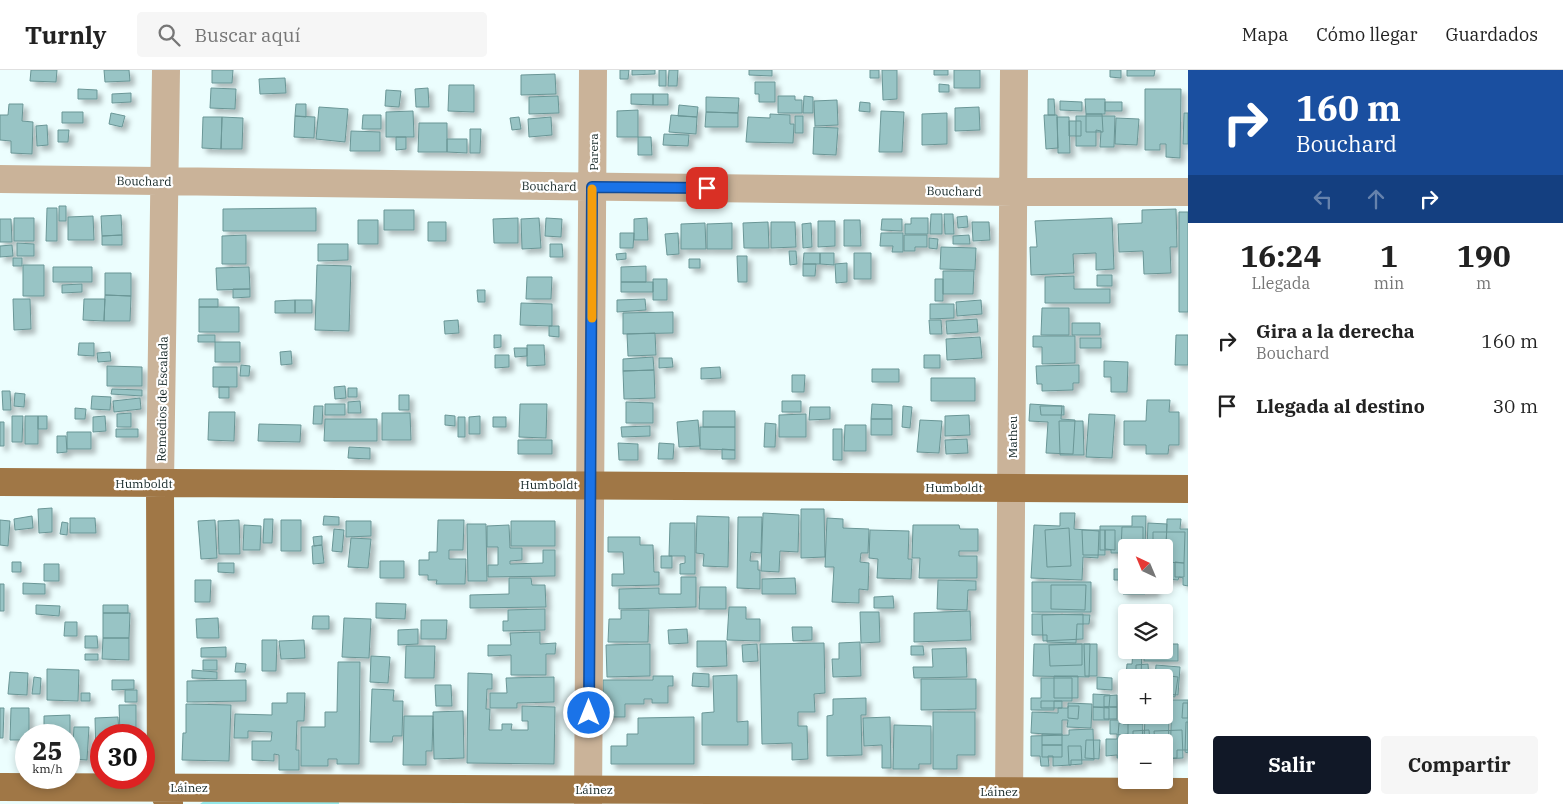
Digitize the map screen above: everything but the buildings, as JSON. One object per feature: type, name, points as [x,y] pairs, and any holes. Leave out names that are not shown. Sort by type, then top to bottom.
[{"type":"main road","name":"Humboldt","points":[[0,482],[1188,489]]},
{"type":"main road","name":"Remedios de Escalada","points":[[160,483],[160,798]]},
{"type":"main road","name":"Láinez","points":[[0,787],[160,798],[427,788],[588,797],[1009,798],[1188,792]]},
{"type":"main road","points":[[378,804],[427,788]]},
{"type":"street","name":"Remedios de Escalada","points":[[160,483],[166,70]]},
{"type":"street","name":"Parera","points":[[588,797],[593,70]]},
{"type":"street","name":"Matheu","points":[[1009,798],[1014,70]]},
{"type":"street","name":"Bouchard","points":[[0,180],[1013,192],[1188,192]]},
{"type":"shaded area","points":[[204,801],[339,802],[339,804],[200,804]]},
{"type":"slow traffic","points":[[592,189],[592,318]]},
{"type":"route","points":[[589,713],[592,187],[707,188]]}]
